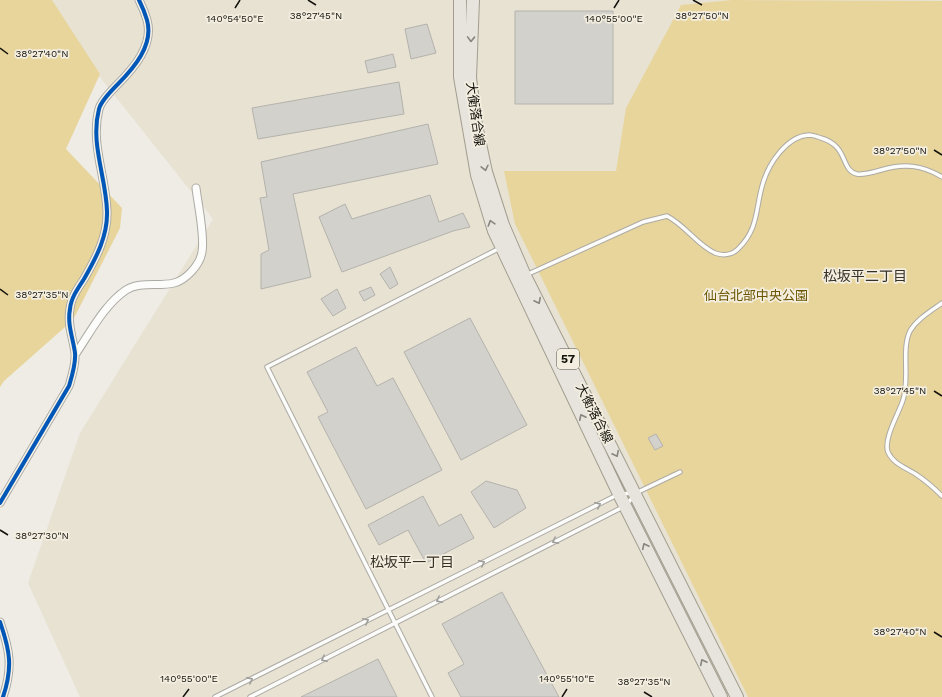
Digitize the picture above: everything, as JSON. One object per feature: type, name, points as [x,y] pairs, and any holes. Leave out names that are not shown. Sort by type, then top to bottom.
[{"type":"main road","name":"大衡落合線","points":[[460,0],[460,78],[467,126],[477,175],[494,231],[619,494],[720,697]]},
{"type":"main road","name":"大衡落合線","points":[[473,0],[470,78],[476,125],[486,172],[503,225],[525,276],[636,493],[737,697]]},
{"type":"street","points":[[0,503],[69,386],[75,355],[69,325],[70,308],[76,292],[94,260],[106,228],[107,211],[97,141],[96,123],[99,107],[113,89],[130,72],[145,49],[148,34],[147,20],[139,0]]},
{"type":"street","points":[[75,355],[107,308],[127,289],[148,284],[174,283],[186,276],[195,267],[202,253],[196,188]]},
{"type":"street","points":[[0,622],[10,661],[10,677],[3,697]]},
{"type":"lane","points":[[525,276],[643,222],[667,216],[683,226],[708,249],[716,254],[726,255],[735,252],[750,235],[754,226],[763,182],[773,162],[781,150],[796,138],[810,135],[827,140],[837,146],[843,154],[850,172],[859,174],[894,166],[908,165],[924,168],[942,177]]},
{"type":"lane","points":[[432,697],[267,367],[501,248]]},
{"type":"lane","points":[[942,303],[916,322],[910,332],[907,342],[906,386],[903,400],[888,440],[887,450],[896,462],[916,474],[942,496]]},
{"type":"lane","points":[[215,697],[619,494],[636,493],[680,472]]},
{"type":"lane","points":[[250,697],[625,506],[636,493]]},
{"type":"shaded area","points":[[0,0],[942,0],[942,697],[80,697],[28,583],[80,433],[213,219],[83,56]]},
{"type":"green space","points":[[0,0],[52,0],[100,74],[66,149],[122,208],[120,228],[73,320],[4,381],[0,387]]},
{"type":"green space","name":"仙台北部中央公園","points":[[732,0],[942,1],[942,697],[748,697],[515,224],[504,171],[616,171],[626,108],[681,5]]},
{"type":"building","points":[[515,11],[613,11],[613,104],[515,104]]},
{"type":"building","points":[[427,24],[436,53],[411,59],[405,29]]},
{"type":"building","points":[[393,54],[396,67],[368,73],[365,61]]},
{"type":"building","points":[[399,82],[404,114],[258,139],[252,108]]},
{"type":"building","points":[[428,124],[438,164],[293,194],[311,277],[261,289],[261,254],[269,250],[260,198],[267,197],[261,162]]},
{"type":"building","points":[[430,195],[439,222],[463,213],[470,227],[453,231],[342,272],[319,217],[345,204],[352,219]]},
{"type":"building","points":[[390,267],[398,284],[390,289],[380,274]]},
{"type":"building","points":[[371,287],[375,295],[364,301],[359,292]]},
{"type":"building","points":[[337,289],[346,308],[333,316],[321,299]]},
{"type":"building","points":[[470,318],[527,425],[461,460],[404,352]]},
{"type":"building","points":[[356,347],[377,386],[393,378],[442,470],[366,509],[318,417],[328,412],[307,372]]},
{"type":"building","points":[[656,434],[663,446],[655,450],[648,438]]},
{"type":"building","points":[[486,481],[517,490],[526,508],[494,528],[471,492]]},
{"type":"building","points":[[423,496],[439,526],[461,514],[474,538],[426,563],[408,530],[379,545],[368,525]]},
{"type":"building","points":[[502,592],[559,697],[461,697],[448,673],[464,664],[442,624]]},
{"type":"building","points":[[378,659],[397,697],[301,697]]},
{"type":"cycle path","points":[[0,503],[69,386],[75,357],[69,320],[71,305],[75,293],[97,255],[106,229],[107,220],[106,198],[96,134],[99,109],[109,93],[136,64],[145,47],[148,38],[147,20],[139,0]]},
{"type":"cycle path","points":[[0,622],[9,659],[8,677],[3,697]]},
{"type":"district","name":"松坂平二丁目","points":[[865,276]]},
{"type":"district","name":"松坂平一丁目","points":[[412,562]]}]
